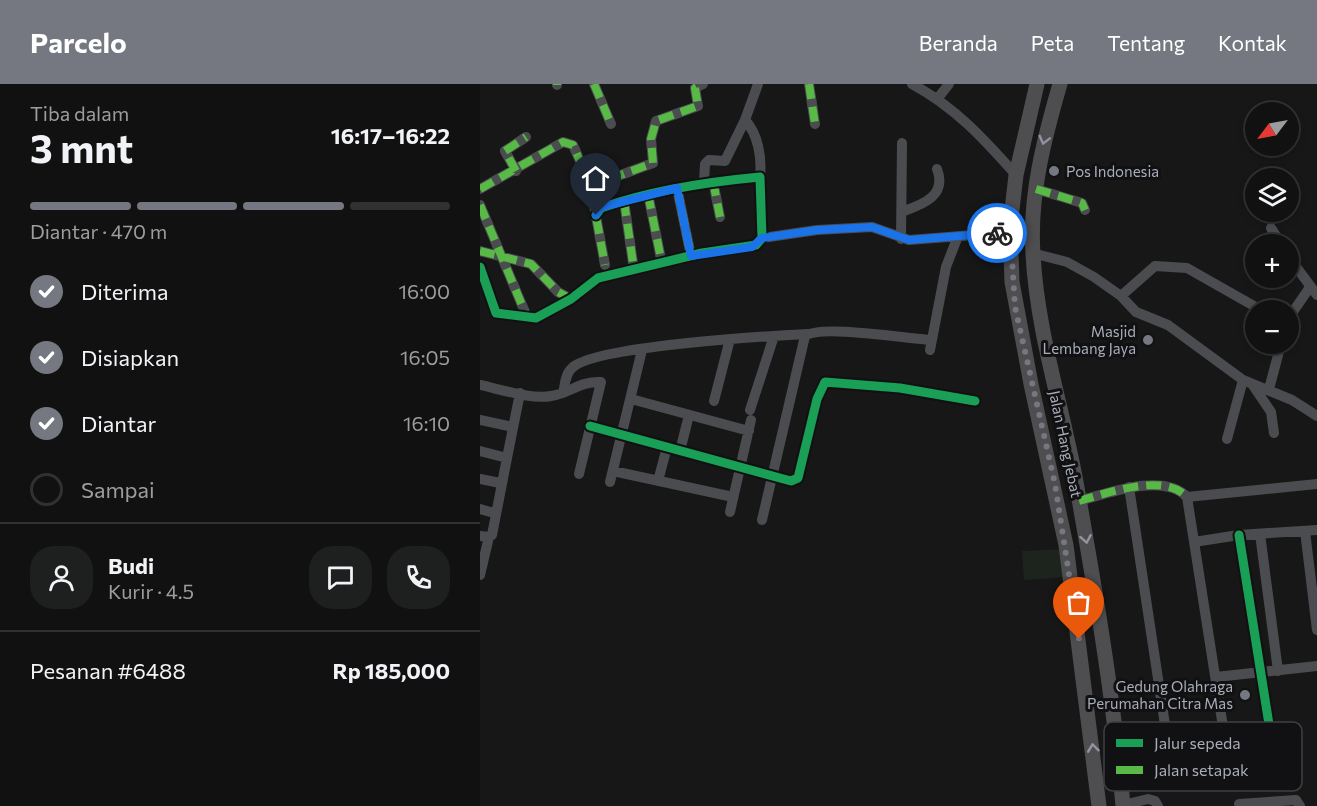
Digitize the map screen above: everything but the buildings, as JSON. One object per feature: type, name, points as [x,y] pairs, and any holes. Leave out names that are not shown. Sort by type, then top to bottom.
[{"type":"highway","points":[[1037,84],[1016,175],[1010,227],[1012,282],[1066,545],[1099,806]]},
{"type":"highway","name":"Jalan Hang Jebat","points":[[1060,84],[1043,146],[1036,189],[1032,253],[1040,325],[1079,501],[1094,586],[1113,722]]},
{"type":"highway","points":[[1020,328],[1040,325]]},
{"type":"highway","name":"Jalan Hang Jebat","points":[[1122,791],[1123,806]]},
{"type":"street","points":[[594,84],[610,124]]},
{"type":"street","points":[[610,179],[653,163],[651,139],[656,121],[698,106],[696,87],[703,84]]},
{"type":"street","points":[[720,217],[709,181],[702,170],[709,160],[725,161],[745,120],[758,84]]},
{"type":"street","points":[[809,84],[815,124]]},
{"type":"street","points":[[912,84],[938,98],[977,130],[1016,175]]},
{"type":"street","points":[[938,98],[949,84]]},
{"type":"street","points":[[745,120],[754,130],[761,163],[762,238]]},
{"type":"street","points":[[516,171],[505,151],[526,136]]},
{"type":"street","points":[[480,189],[516,171],[563,141],[573,145],[591,184],[605,265]]},
{"type":"street","points":[[901,239],[904,211],[902,143]]},
{"type":"street","points":[[904,211],[923,204],[935,195],[940,177],[937,169]]},
{"type":"street","points":[[596,215],[601,208],[648,194],[709,181],[760,177]]},
{"type":"street","points":[[677,188],[691,256]]},
{"type":"street","points":[[1036,189],[1075,198],[1082,203],[1085,210]]},
{"type":"street","points":[[648,194],[662,264]]},
{"type":"street","points":[[624,201],[634,270]]},
{"type":"street","points":[[480,205],[527,317]]},
{"type":"street","points":[[480,267],[496,313],[536,318],[571,299],[598,278],[691,256],[752,247],[762,238],[817,230],[872,227],[901,239],[1000,233],[1010,227]]},
{"type":"street","points":[[1271,228],[1275,234]]},
{"type":"street","points":[[563,393],[572,367],[595,357],[642,350],[730,339],[838,331],[931,345],[946,267],[958,236]]},
{"type":"street","points":[[480,251],[503,258],[521,259],[531,264],[558,292],[571,299]]},
{"type":"street","points":[[1032,253],[1067,262],[1121,296],[1136,312],[1171,327],[1248,382],[1271,412],[1274,433]]},
{"type":"street","points":[[1121,296],[1155,266],[1185,267],[1245,301]]},
{"type":"street","points":[[1299,271],[1313,291],[1299,307]]},
{"type":"street","points":[[762,520],[808,333]]},
{"type":"street","points":[[730,512],[750,420],[774,336]]},
{"type":"street","points":[[714,401],[730,339]]},
{"type":"street","points":[[610,482],[642,350]]},
{"type":"street","points":[[1269,389],[1278,354]]},
{"type":"street","points":[[480,385],[548,397],[563,393],[585,381],[601,382],[579,474]]},
{"type":"street","points":[[590,426],[791,481],[798,478],[822,384],[825,382],[900,388],[975,401]]},
{"type":"street","points":[[1248,382],[1269,389],[1317,416]]},
{"type":"street","points":[[1227,439],[1248,382]]},
{"type":"street","points":[[480,574],[484,536],[492,535],[494,513],[520,393]]},
{"type":"street","points":[[631,399],[688,415],[750,420]]},
{"type":"street","points":[[680,451],[688,415]]},
{"type":"street","points":[[480,420],[513,427]]},
{"type":"street","points":[[658,481],[667,447]]},
{"type":"street","points":[[480,451],[507,458]]},
{"type":"street","points":[[613,471],[733,498]]},
{"type":"street","points":[[480,478],[500,483]]},
{"type":"street","points":[[1187,497],[1317,483]]},
{"type":"street","points":[[1079,501],[1129,487],[1173,486],[1187,497],[1223,722]]},
{"type":"street","points":[[1129,487],[1165,722]]},
{"type":"street","points":[[480,508],[494,513]]},
{"type":"street","points":[[1194,542],[1239,535],[1317,530]]},
{"type":"street","points":[[1305,531],[1317,630]]},
{"type":"street","points":[[1260,534],[1278,671]]},
{"type":"street","points":[[1239,535],[1269,722]]},
{"type":"street","points":[[1216,677],[1263,674],[1317,666]]},
{"type":"street","points":[[1240,791],[1239,805],[1296,800],[1300,806]]},
{"type":"street","points":[[1123,806],[1148,799],[1157,802],[1158,806]]},
{"type":"shaded area","points":[[1064,549],[1065,577],[1024,580],[1022,551]]},
{"type":"marked path","points":[[594,84],[611,124]]},
{"type":"marked path","points":[[610,179],[653,163],[651,139],[656,121],[698,106],[695,88],[703,84]]},
{"type":"marked path","points":[[809,84],[815,124]]},
{"type":"marked path","points":[[516,171],[505,151],[526,137]]},
{"type":"marked path","points":[[480,189],[563,142],[573,145],[590,184],[605,265]]},
{"type":"marked path","points":[[713,181],[720,217]]},
{"type":"marked path","points":[[677,188],[691,256]]},
{"type":"marked path","points":[[1036,189],[1082,203],[1085,210]]},
{"type":"marked path","points":[[648,194],[662,264]]},
{"type":"marked path","points":[[624,201],[634,270]]},
{"type":"marked path","points":[[480,205],[527,317]]},
{"type":"marked path","points":[[480,251],[531,264],[558,292],[571,299]]},
{"type":"marked path","points":[[1079,501],[1150,485],[1177,490],[1187,497]]},
{"type":"cycle path","points":[[480,267],[496,313],[536,318],[571,299],[598,278],[702,253],[756,245],[762,238],[760,177],[699,184],[659,192],[601,208],[596,215]]},
{"type":"cycle path","points":[[590,426],[791,481],[798,478],[817,399],[825,382],[900,388],[975,401]]},
{"type":"cycle path","points":[[1239,535],[1269,722]]},
{"type":"way so far","points":[[997,233],[1010,227],[1015,307],[1055,484],[1079,639]]},
{"type":"place","name":"Pos Indonesia","points":[[1054,171]]},
{"type":"place","name":"Masjid Lembang Jaya","points":[[1148,340]]},
{"type":"place","name":"Gedung Olahraga Perumahan Citra Mas","points":[[1245,695]]},
{"type":"route","points":[[596,215],[599,209],[606,206],[677,188],[691,256],[714,250],[752,247],[762,238],[817,230],[872,227],[909,240],[997,233]]}]
